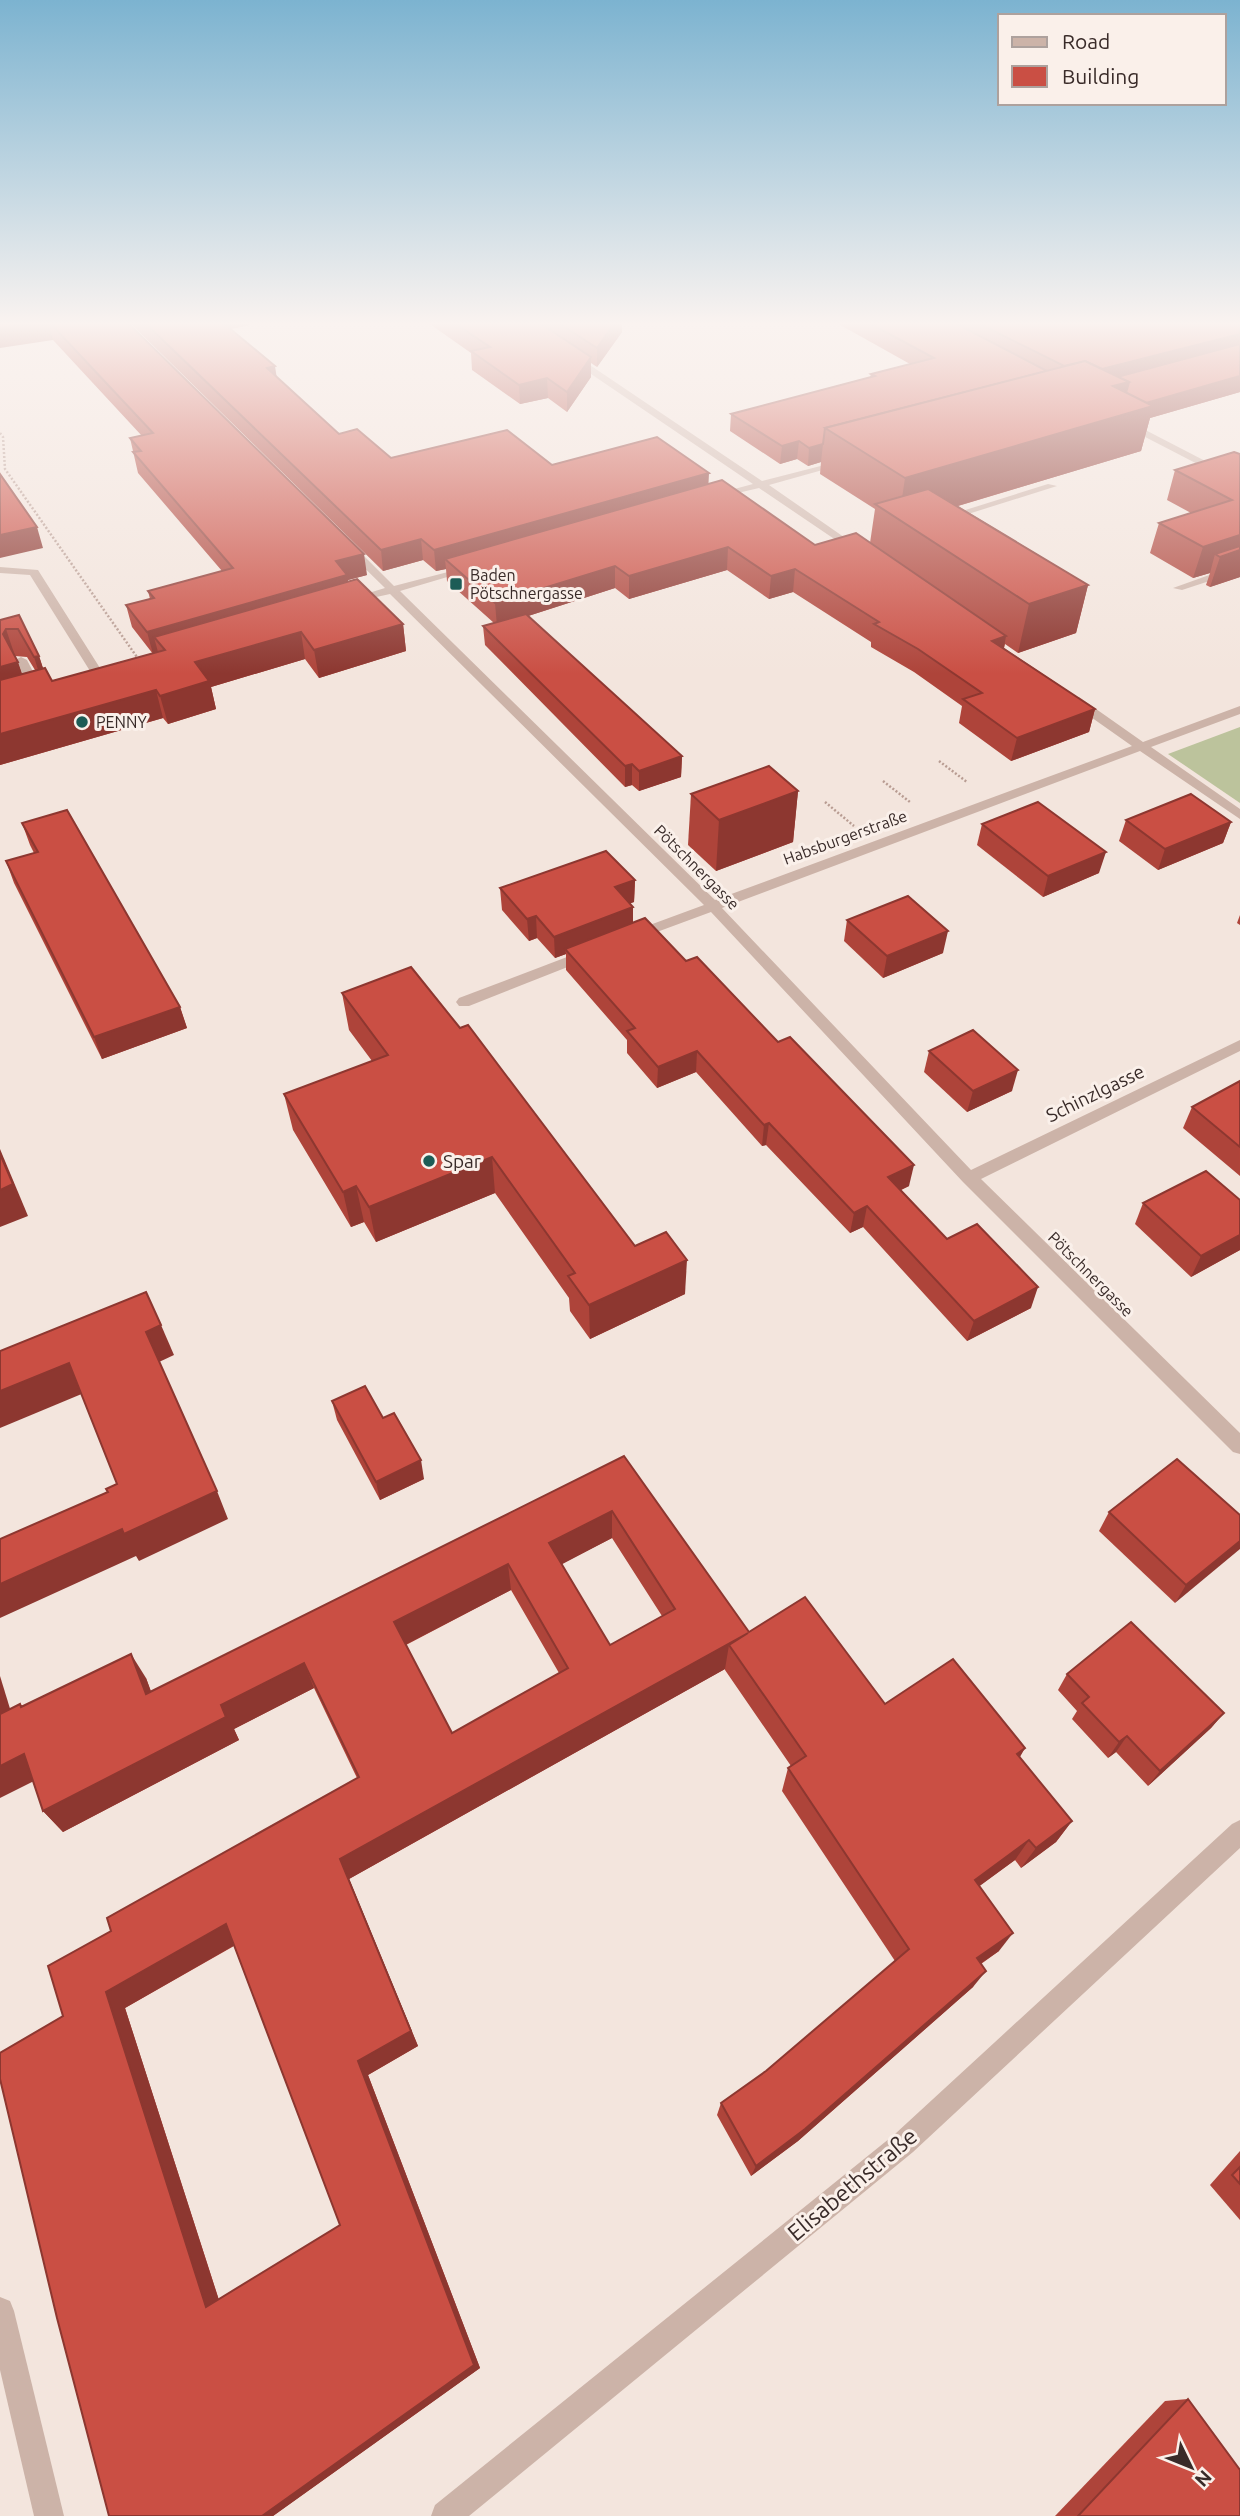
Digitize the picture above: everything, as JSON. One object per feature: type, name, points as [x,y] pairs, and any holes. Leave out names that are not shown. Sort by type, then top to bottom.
[{"type":"street","points":[[694,439],[874,561]]},
{"type":"street","points":[[1155,439],[1240,483]]},
{"type":"street","points":[[708,499],[853,459]]},
{"type":"street","points":[[932,522],[1052,486]]},
{"type":"street","name":"Pötschnergasse","points":[[344,542],[712,905],[969,1178],[1240,1446]]},
{"type":"street","points":[[851,546],[865,542]]},
{"type":"street","points":[[339,605],[484,563]]},
{"type":"street","points":[[1178,588],[1240,567]]},
{"type":"street","points":[[0,570],[34,572],[92,678],[141,664]]},
{"type":"street","points":[[21,660],[38,693]]},
{"type":"street","points":[[1064,692],[1240,815]]},
{"type":"street","name":"Habsburgerstraße","points":[[625,939],[1240,710]]},
{"type":"street","points":[[464,1002],[600,949]]},
{"type":"street","name":"Schinzlgasse","points":[[969,1178],[1240,1045]]},
{"type":"street","name":"Elisabethstraße","points":[[446,2516],[904,2143],[1240,1832]]},
{"type":"street","points":[[0,2311],[49,2516]]},
{"type":"path","points":[[3,439],[5,469],[141,664]]},
{"type":"green space","points":[[1240,727],[1240,803],[1168,754]]},
{"type":"building","points":[[131,439],[247,439],[364,554],[336,561],[347,575],[147,632],[126,605],[154,598],[148,591],[233,568],[133,452],[141,451]]},
{"type":"building","points":[[266,439],[369,439],[391,458],[468,439],[519,439],[552,465],[648,439],[660,439],[709,473],[434,550],[421,539],[381,550]]},
{"type":"building","points":[[772,439],[824,439],[823,444],[809,448],[799,441],[782,446]]},
{"type":"building","points":[[843,439],[1038,439],[905,478]]},
{"type":"building","points":[[1234,452],[1240,454],[1240,535],[1203,547],[1159,523],[1232,500],[1175,470]]},
{"type":"building","points":[[0,474],[37,527],[0,535]]},
{"type":"building","points":[[722,480],[815,545],[856,533],[1006,636],[992,641],[1095,709],[1017,738],[963,699],[982,693],[918,649],[874,624],[879,622],[795,569],[771,576],[728,547],[629,576],[615,566],[495,603],[445,559]]},
{"type":"building","points":[[928,489],[1088,585],[1029,604],[875,504]]},
{"type":"building","points":[[1240,546],[1240,550],[1220,557],[1215,554]]},
{"type":"building","points":[[357,579],[403,624],[314,650],[301,632],[195,662],[209,681],[160,696],[156,690],[0,734],[0,680],[45,668],[52,681],[165,650],[154,637]]},
{"type":"building","points":[[526,614],[682,756],[639,771],[632,764],[625,766],[483,626]]},
{"type":"building","points":[[19,615],[39,656],[34,657],[18,629],[6,629],[3,634],[18,662],[0,667],[0,620]]},
{"type":"building","points":[[769,766],[798,791],[719,820],[691,794]]},
{"type":"building","points":[[1191,794],[1231,822],[1165,849],[1126,820]]},
{"type":"building","points":[[1038,802],[1106,852],[1048,876],[982,824]]},
{"type":"building","points":[[67,810],[180,1007],[94,1037],[6,861],[38,852],[22,823]]},
{"type":"building","points":[[606,851],[635,880],[615,887],[633,907],[554,937],[536,916],[527,919],[500,888]]},
{"type":"building","points":[[908,896],[948,931],[887,956],[847,920]]},
{"type":"building","points":[[645,918],[686,961],[697,957],[778,1042],[790,1037],[914,1165],[888,1177],[947,1239],[977,1224],[1038,1287],[974,1321],[867,1206],[854,1213],[769,1123],[764,1125],[697,1051],[658,1067],[627,1031],[635,1028],[565,949]]},
{"type":"building","points":[[411,967],[460,1028],[468,1025],[635,1246],[666,1232],[687,1260],[589,1305],[568,1276],[575,1273],[492,1157],[369,1207],[356,1186],[343,1192],[284,1094],[388,1055],[342,993]]},
{"type":"building","points":[[973,1030],[1018,1070],[973,1091],[929,1051]]},
{"type":"building","points":[[1240,1081],[1240,1147],[1192,1107]]},
{"type":"building","points":[[0,1154],[13,1184],[0,1190]]},
{"type":"building","points":[[1206,1171],[1240,1200],[1240,1235],[1201,1256],[1143,1203]]},
{"type":"building","points":[[146,1292],[161,1325],[146,1332],[217,1491],[124,1534],[122,1529],[0,1584],[0,1539],[108,1492],[106,1489],[117,1484],[69,1363],[0,1391],[0,1351]]},
{"type":"building","points":[[365,1386],[383,1418],[394,1413],[421,1460],[376,1482],[332,1401]]},
{"type":"building","points":[[624,1456],[749,1632],[805,1597],[885,1704],[953,1659],[1025,1748],[1017,1754],[1072,1821],[1036,1848],[1029,1840],[975,1880],[1013,1933],[977,1958],[986,1971],[805,2129],[756,2166],[721,2103],[766,2071],[909,1949],[788,1768],[806,1756],[729,1645],[748,1633],[340,1859],[411,2031],[358,2061],[474,2365],[262,2516],[109,2516],[57,2318],[0,2079],[0,2053],[63,2016],[48,1966],[111,1931],[107,1918],[359,1777],[304,1663],[221,1705],[226,1717],[43,1811],[24,1754],[0,1766],[0,1714],[20,1704],[21,1707],[131,1654],[146,1694]],"holes":[[[612,1511],[675,1609],[610,1645],[549,1543]],[[508,1564],[568,1668],[452,1733],[394,1622]],[[226,1924],[340,2225],[206,2307],[106,1992]]]},
{"type":"building","points":[[1177,1459],[1240,1515],[1240,1541],[1186,1585],[1109,1512]]},
{"type":"building","points":[[1131,1622],[1224,1713],[1160,1771],[1127,1736],[1119,1742],[1082,1703],[1089,1697],[1067,1674]]},
{"type":"building","points":[[1240,2167],[1240,2184],[1232,2175]]},
{"type":"building","points":[[1188,2399],[1240,2470],[1240,2516],[1078,2516]]},
{"type":"place","name":"Baden Pötschnergasse","points":[[456,584]]},
{"type":"place","name":"PENNY","points":[[82,722]]},
{"type":"place","name":"Spar","points":[[429,1161]]}]
